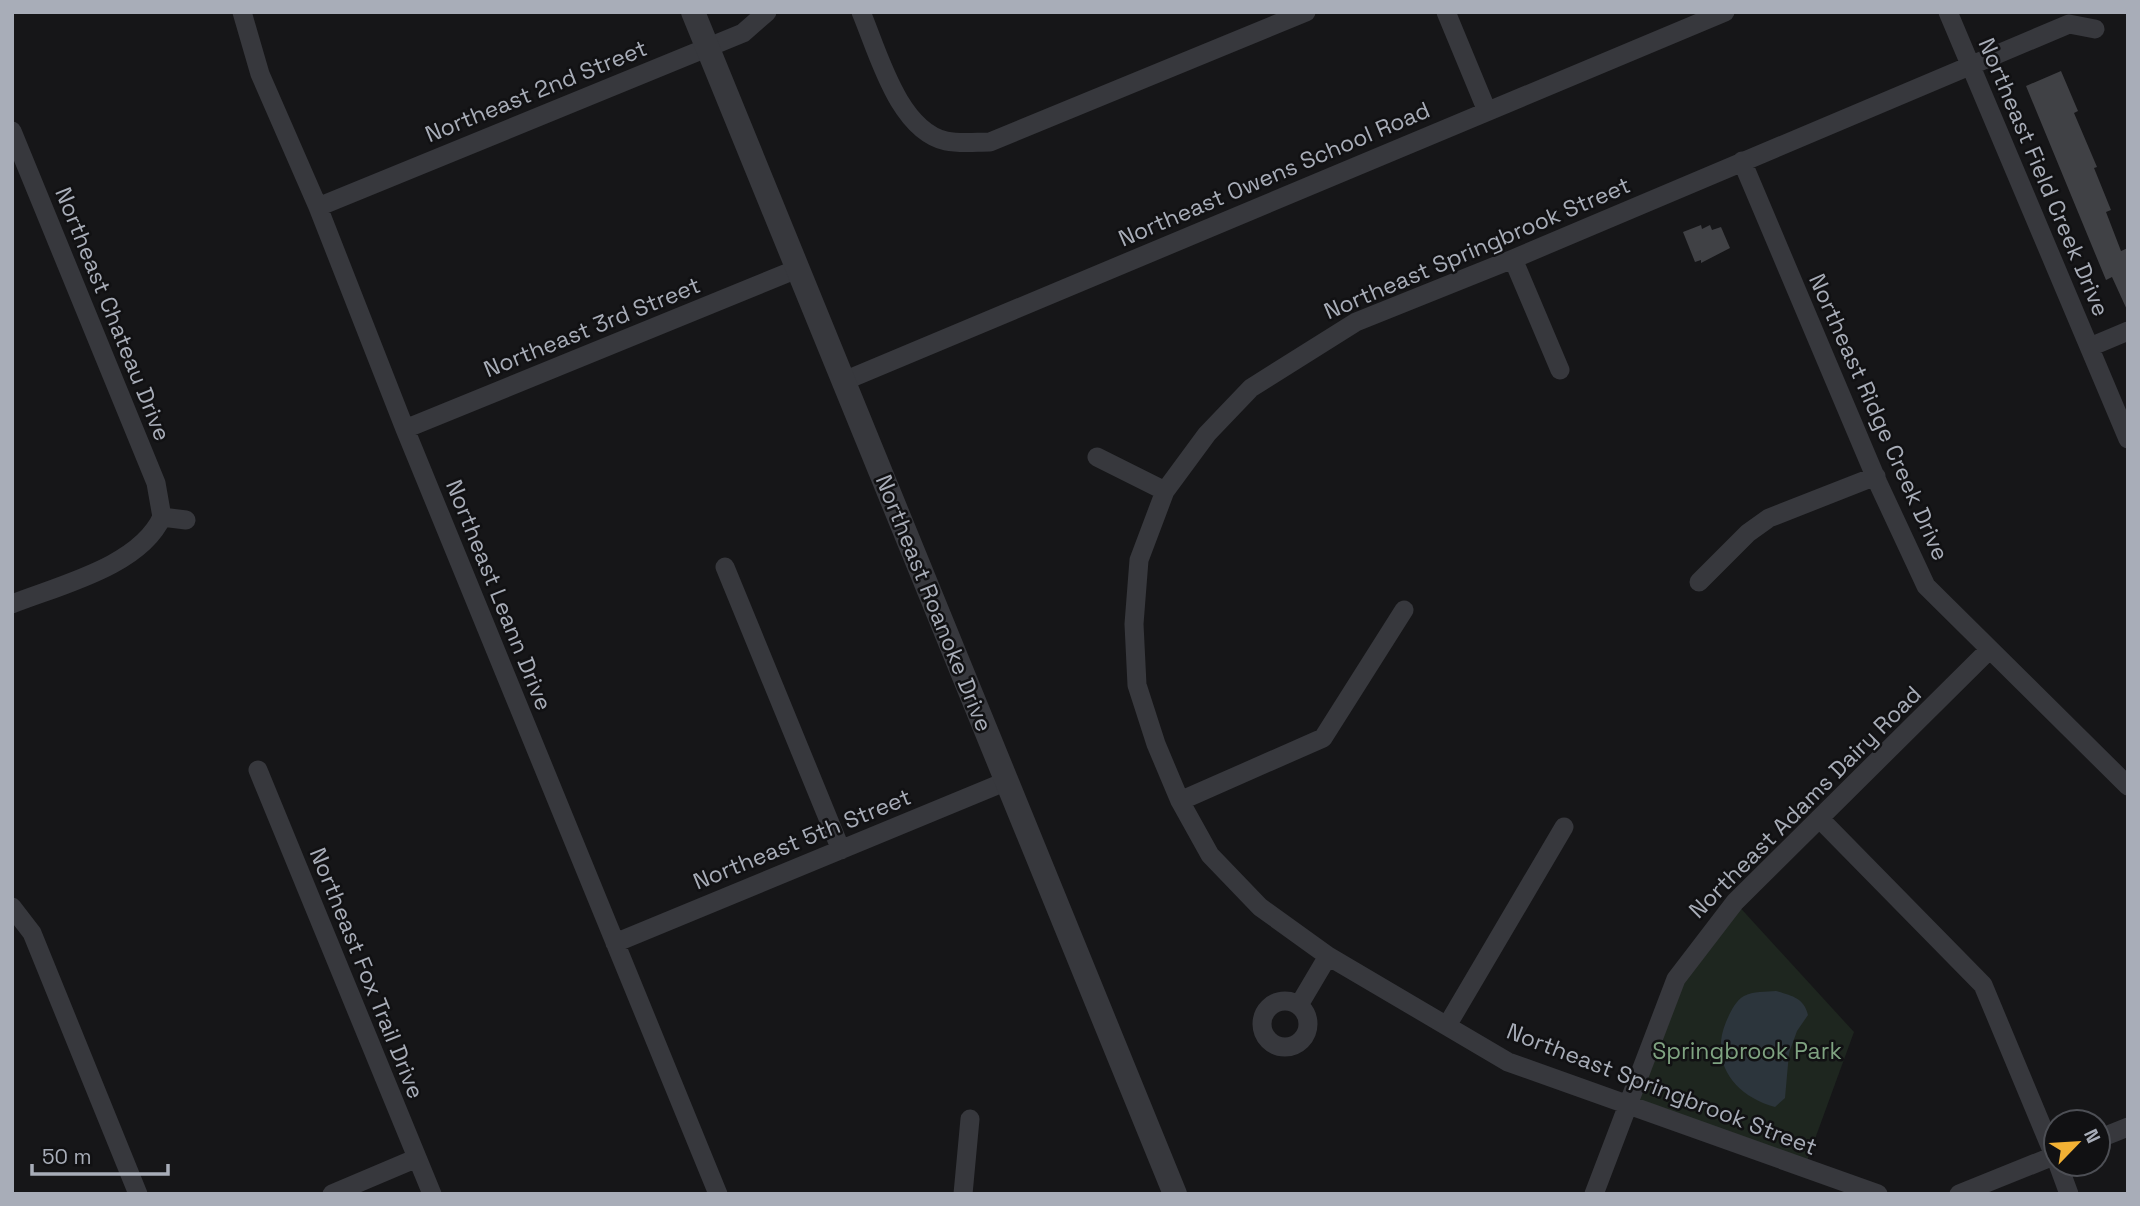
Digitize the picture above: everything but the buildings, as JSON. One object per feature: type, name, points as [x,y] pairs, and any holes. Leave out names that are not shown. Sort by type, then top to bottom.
[{"type":"street","name":"Northeast Leann Drive","points":[[242,12],[260,74],[318,207],[405,429],[718,1194]]},
{"type":"street","name":"Northeast Roanoke Drive","points":[[692,12],[1175,1194]]},
{"type":"street","name":"Northeast 2nd Street","points":[[318,207],[743,33],[767,12]]},
{"type":"street","points":[[861,12],[897,99],[916,124],[944,141],[972,143],[990,142],[1306,12]]},
{"type":"street","points":[[1446,12],[1487,111]]},
{"type":"street","name":"Northeast Owens School Road","points":[[844,381],[1725,12]]},
{"type":"street","name":"Northeast Field Creek Drive","points":[[1948,12],[2128,439]]},
{"type":"street","name":"Northeast Springbrook Street","points":[[1878,1194],[1508,1062],[1448,1024],[1328,956],[1260,907],[1210,855],[1180,801],[1137,685],[1134,636],[1139,560],[1165,491],[1207,434],[1251,388],[1356,322],[1513,259],[2069,24],[2095,29]]},
{"type":"street","name":"Northeast Chateau Drive","points":[[12,131],[156,483],[162,517]]},
{"type":"street","name":"Northeast Ridge Creek Drive","points":[[1742,161],[1875,476],[1926,586],[2128,786]]},
{"type":"street","points":[[1513,259],[1560,370]]},
{"type":"street","name":"Northeast 3rd Street","points":[[405,429],[797,269]]},
{"type":"street","points":[[2090,347],[2128,331]]},
{"type":"street","points":[[1097,457],[1165,491]]},
{"type":"street","points":[[1699,582],[1748,533],[1769,518],[1875,476]]},
{"type":"street","points":[[12,604],[123,557],[154,535],[162,517],[186,520]]},
{"type":"street","points":[[724,567],[841,850]]},
{"type":"street","points":[[1180,801],[1323,738],[1404,610]]},
{"type":"street","name":"Northeast Adams Dairy Road","points":[[1594,1194],[1676,979],[1735,902],[1989,650]]},
{"type":"street","name":"Northeast Fox Trail Drive","points":[[258,771],[432,1194]]},
{"type":"street","name":"Northeast 5th Street","points":[[615,943],[1007,781]]},
{"type":"street","points":[[1821,819],[1983,985],[2042,1126]]},
{"type":"street","points":[[1448,1024],[1564,827]]},
{"type":"street","points":[[12,907],[32,933],[138,1194]]},
{"type":"street","points":[[1299,1005],[1328,956]]},
{"type":"street","points":[[963,1194],[970,1119]]},
{"type":"street","points":[[332,1194],[417,1157]]},
{"type":"street","points":[[1959,1194],[2042,1164]]},
{"type":"green space","name":"Springbrook Park","points":[[1735,902],[1854,1032],[1804,1169],[1629,1106],[1676,979]]},
{"type":"shaded area","points":[[1776,991],[1800,1001],[1808,1015],[1797,1031],[1789,1053],[1785,1098],[1775,1107],[1748,1095],[1737,1086],[1723,1064],[1721,1051],[1726,1022],[1738,1001],[1751,993]]}]
